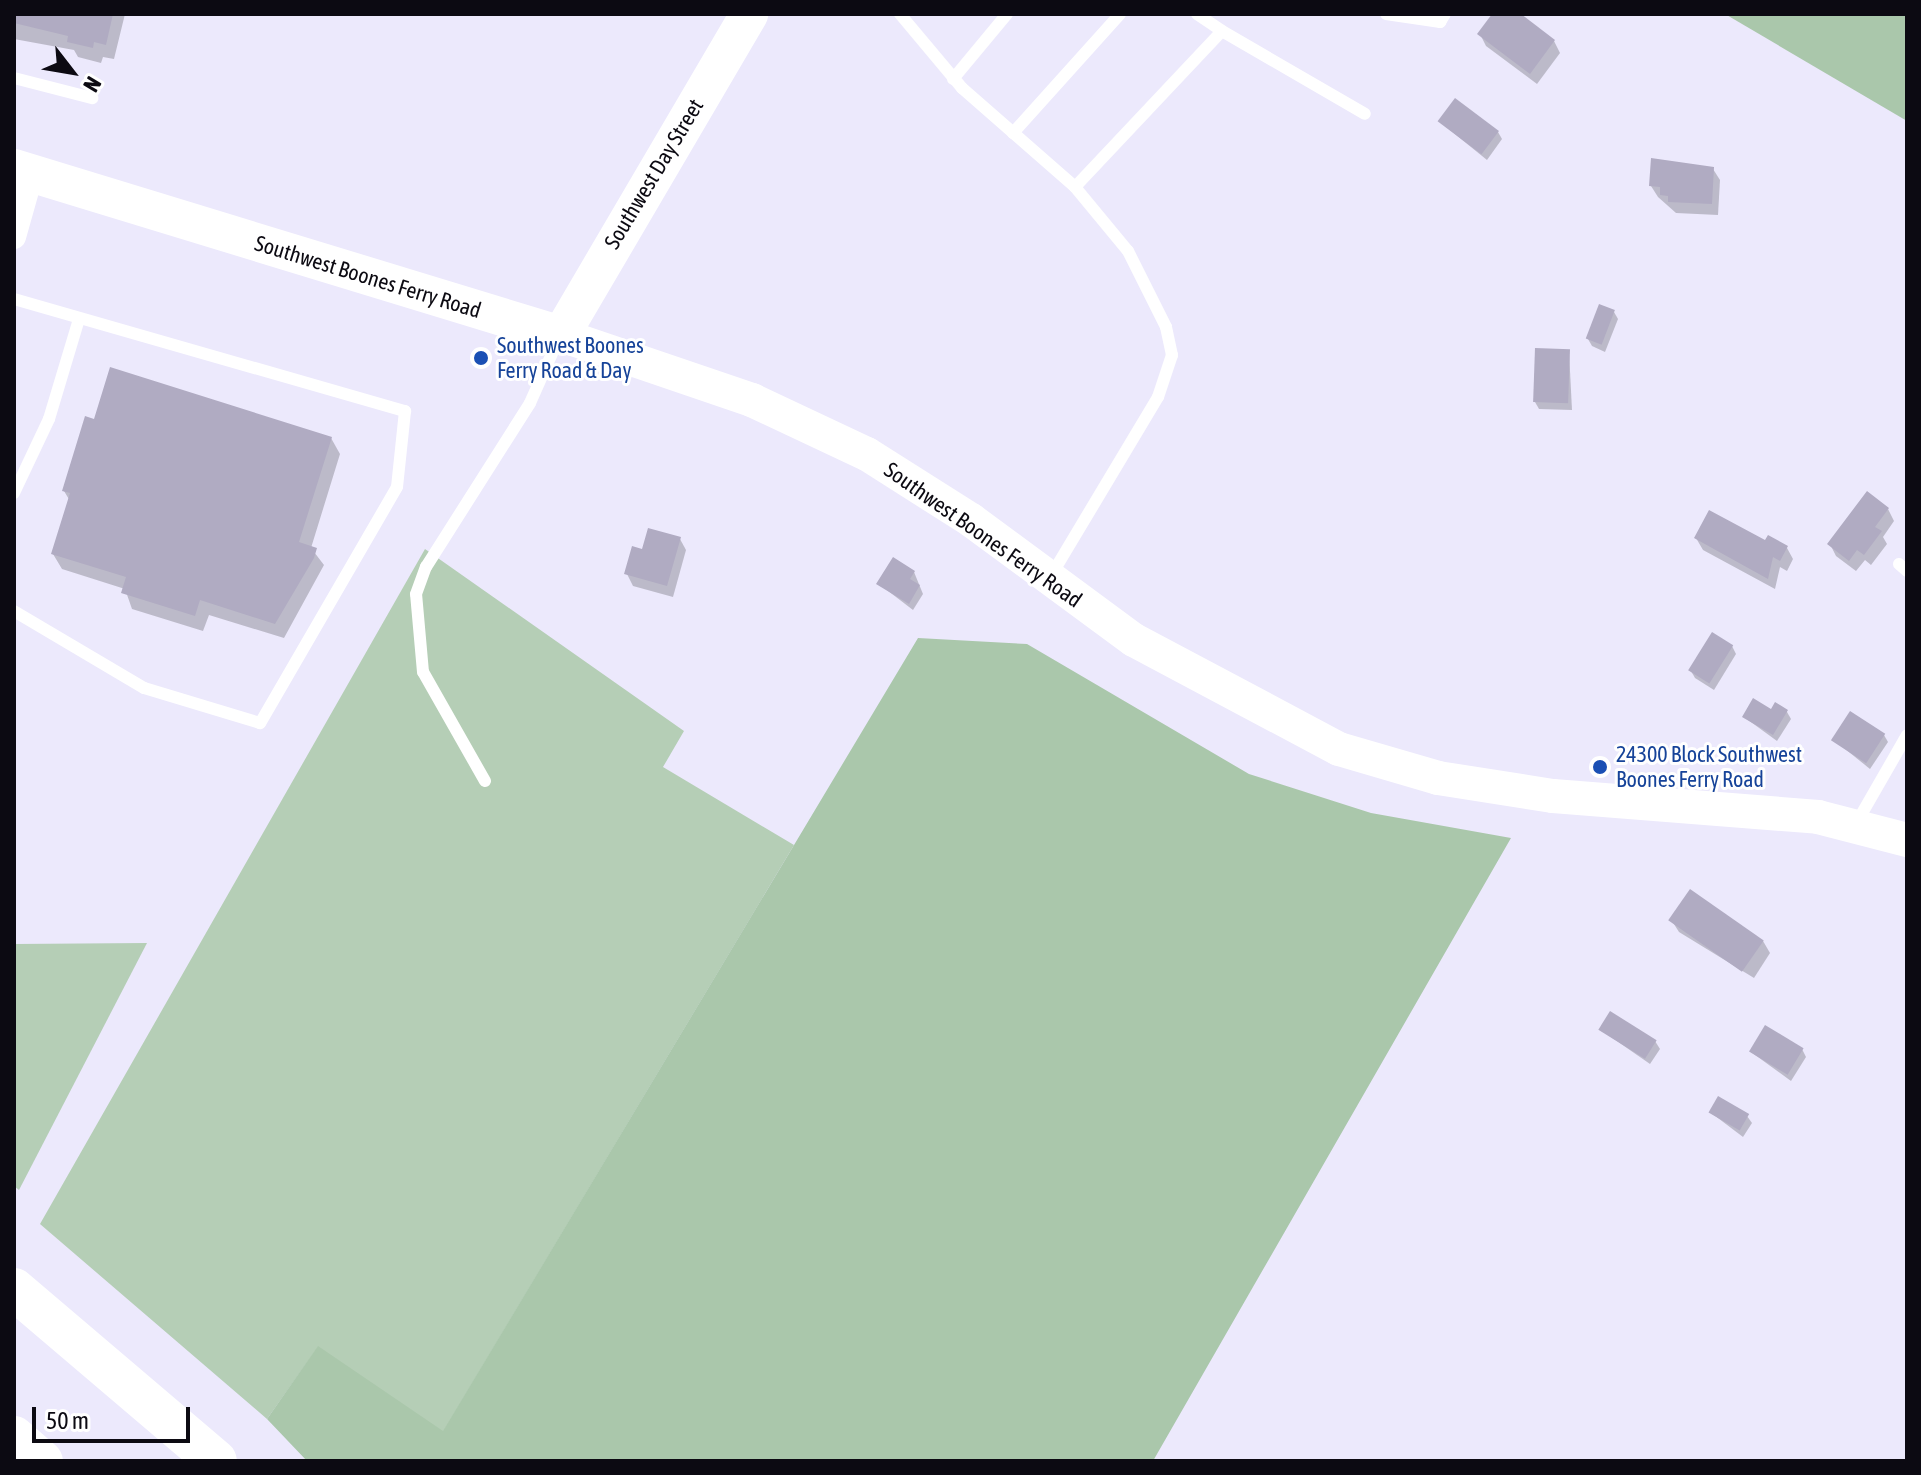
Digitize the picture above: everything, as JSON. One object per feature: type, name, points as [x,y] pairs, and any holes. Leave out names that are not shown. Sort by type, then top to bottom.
[{"type":"highway","points":[[14,1289],[216,1461]]},
{"type":"highway","points":[[14,1437],[42,1461]]},
{"type":"main road","name":"Southwest Day Street","points":[[561,335],[749,14]]},
{"type":"main road","name":"Southwest Boones Ferry Road","points":[[23,170],[561,335],[752,400],[844,442],[941,500],[1048,581],[1159,655],[1339,749],[1438,778],[1553,796],[1688,803],[1818,817],[1907,840]]},
{"type":"street","points":[[14,237],[23,170]]},
{"type":"lane","points":[[900,14],[953,79],[1075,187],[1128,251],[1166,327],[1172,355],[1158,397],[1048,581]]},
{"type":"lane","points":[[953,79],[1007,14]]},
{"type":"lane","points":[[1013,133],[1120,14]]},
{"type":"lane","points":[[1197,14],[1365,114]]},
{"type":"lane","points":[[1386,14],[1440,22],[1445,14]]},
{"type":"lane","points":[[1075,187],[1222,31]]},
{"type":"lane","points":[[14,78],[92,98]]},
{"type":"lane","points":[[14,299],[405,411],[397,487],[260,723],[144,688],[14,611]]},
{"type":"lane","points":[[14,493],[49,419],[79,319]]},
{"type":"lane","points":[[485,781],[423,672],[416,594],[426,567],[530,403],[561,335]]},
{"type":"lane","points":[[1855,826],[1907,735]]},
{"type":"green space","points":[[1725,14],[1907,14],[1907,121]]},
{"type":"green space","points":[[425,549],[684,731],[663,767],[794,845],[443,1432],[318,1347],[267,1419],[40,1224]]},
{"type":"green space","points":[[918,638],[1027,644],[1249,774],[1371,813],[1511,838],[1153,1461],[307,1461],[267,1419],[318,1346],[443,1431]]},
{"type":"green space","points":[[147,943],[19,1190],[14,1186],[14,944]]},
{"type":"building","points":[[14,14],[113,14],[106,45],[94,42],[93,48],[67,42],[68,36],[14,23]]},
{"type":"building","points":[[1492,14],[1521,14],[1555,40],[1530,74],[1477,34]]},
{"type":"building","points":[[1455,98],[1499,131],[1481,154],[1438,121]]},
{"type":"building","points":[[1651,158],[1714,167],[1712,204],[1668,202],[1668,196],[1660,195],[1660,187],[1649,186]]},
{"type":"building","points":[[1599,304],[1615,310],[1602,345],[1586,339]]},
{"type":"building","points":[[1535,348],[1570,349],[1568,403],[1533,402]]},
{"type":"building","points":[[110,367],[332,437],[299,542],[317,548],[314,558],[275,624],[200,600],[195,616],[121,593],[126,577],[51,554],[70,493],[62,491],[85,416],[94,419]]},
{"type":"building","points":[[1867,491],[1889,508],[1875,527],[1882,531],[1864,555],[1857,550],[1849,561],[1827,544]]},
{"type":"building","points":[[1709,510],[1765,540],[1768,535],[1788,546],[1780,561],[1773,557],[1768,579],[1694,538]]},
{"type":"building","points":[[648,528],[681,537],[667,586],[624,574],[632,546],[642,549]]},
{"type":"building","points":[[893,557],[915,571],[910,579],[920,585],[909,604],[876,584]]},
{"type":"building","points":[[1712,632],[1733,645],[1709,683],[1688,670]]},
{"type":"building","points":[[1753,698],[1771,709],[1775,702],[1788,710],[1773,735],[1742,717]]},
{"type":"building","points":[[1850,711],[1885,734],[1866,763],[1831,740]]},
{"type":"building","points":[[1690,889],[1764,941],[1742,972],[1668,920]]},
{"type":"building","points":[[1610,1011],[1657,1040],[1645,1059],[1598,1030]]},
{"type":"building","points":[[1765,1025],[1804,1048],[1788,1075],[1749,1052]]},
{"type":"building","points":[[1718,1096],[1749,1114],[1740,1130],[1708,1112]]},
{"type":"place","name":"Southwest Boones Ferry Road & Day","points":[[481,358]]},
{"type":"place","name":"24300 Block Southwest Boones Ferry Road","points":[[1600,767]]}]
